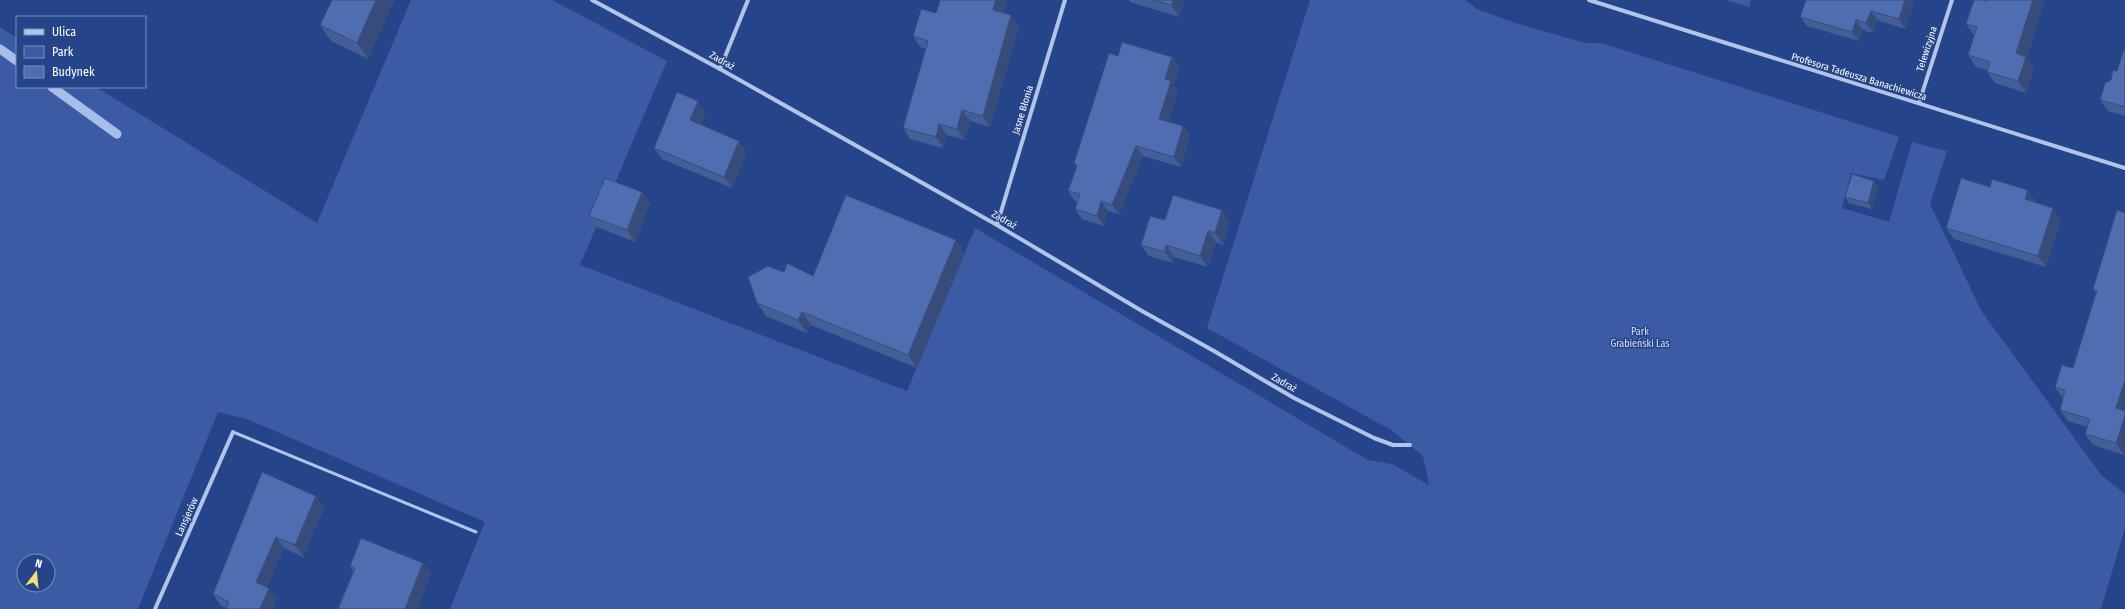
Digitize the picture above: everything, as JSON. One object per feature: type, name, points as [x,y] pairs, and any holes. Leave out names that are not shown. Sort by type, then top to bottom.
[{"type":"street","name":"Zadraż","points":[[592,0],[720,69],[997,225],[1142,311],[1294,398],[1374,438],[1393,444],[1410,445]]},
{"type":"street","points":[[720,69],[748,0]]},
{"type":"street","name":"Jasne Błonia","points":[[997,225],[1065,0]]},
{"type":"street","name":"Profesora Tadeusza Banachiewicza","points":[[1588,0],[2125,168]]},
{"type":"street","name":"Telewizyjna","points":[[1919,104],[1952,0]]},
{"type":"street","name":"Lansjerów","points":[[155,609],[233,432]]},
{"type":"lane","points":[[233,432],[476,532]]},
{"type":"green space","name":"Park Grabieński Las","points":[[411,0],[552,0],[667,61],[580,265],[907,391],[975,228],[1368,460],[1392,464],[1429,485],[1423,456],[1391,430],[1207,328],[1310,0],[1465,0],[1477,9],[1515,23],[1585,43],[1601,43],[1899,137],[1884,180],[1851,173],[1842,208],[1889,222],[1912,142],[1947,151],[1930,204],[1982,312],[2102,476],[2125,494],[2125,528],[2101,609],[450,609],[485,522],[247,419],[218,412],[138,609],[0,609],[0,27],[16,37],[16,88],[98,88],[317,223]]},
{"type":"green space","points":[[1725,0],[1751,0],[1749,7]]},
{"type":"building","points":[[332,0],[376,0],[357,43],[320,25]]},
{"type":"building","points":[[940,0],[996,0],[993,10],[1011,15],[983,116],[962,110],[957,129],[939,124],[936,137],[903,128],[928,41],[913,36],[921,9],[936,13]]},
{"type":"building","points":[[1154,0],[1173,0],[1171,5]]},
{"type":"building","points":[[1806,0],[1905,0],[1899,19],[1871,11],[1866,23],[1856,20],[1852,32],[1800,17]]},
{"type":"building","points":[[1974,0],[2033,0],[2016,53],[2026,57],[2018,81],[1987,72],[1990,62],[1968,55],[1977,27],[1966,24]]},
{"type":"building","points":[[1122,42],[1172,57],[1165,79],[1171,81],[1159,119],[1183,126],[1174,157],[1136,146],[1112,205],[1101,201],[1097,216],[1075,209],[1080,194],[1068,191],[1077,166],[1074,163],[1109,53],[1118,56]]},
{"type":"building","points":[[2125,46],[2125,107],[2100,100],[2105,83],[2111,80],[2113,70],[2117,71]]},
{"type":"building","points":[[677,92],[698,101],[690,120],[739,141],[724,177],[654,148]]},
{"type":"building","points":[[1852,174],[1874,181],[1868,203],[1845,197]]},
{"type":"building","points":[[605,178],[642,192],[627,230],[589,216]]},
{"type":"building","points":[[1961,178],[1990,187],[1992,179],[2028,190],[2025,199],[2053,208],[2038,256],[1946,228]]},
{"type":"building","points":[[846,195],[956,240],[908,355],[802,312],[798,320],[757,303],[748,277],[768,266],[784,272],[787,263],[813,276]]},
{"type":"building","points":[[1173,195],[1222,210],[1215,233],[1208,231],[1200,256],[1166,245],[1165,252],[1141,245],[1150,216],[1165,220]]},
{"type":"building","points":[[2117,210],[2125,213],[2125,380],[2116,408],[2125,411],[2125,416],[2116,443],[2085,434],[2090,419],[2060,410],[2065,390],[2055,387],[2062,365],[2073,368],[2097,290],[2093,289]]},
{"type":"building","points":[[262,472],[316,496],[295,545],[276,537],[256,582],[269,588],[260,609],[226,609],[229,602],[213,594]]},
{"type":"building","points":[[361,538],[423,563],[405,609],[338,609],[355,568],[350,566]]},
{"type":"waterway","points":[[0,49],[16,60]]},
{"type":"waterway","points":[[53,88],[117,134]]}]
